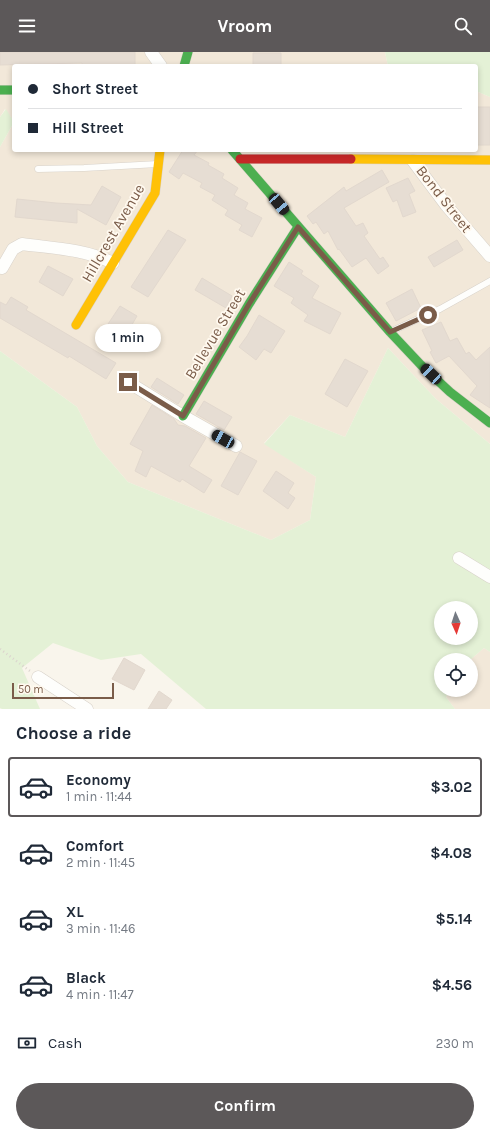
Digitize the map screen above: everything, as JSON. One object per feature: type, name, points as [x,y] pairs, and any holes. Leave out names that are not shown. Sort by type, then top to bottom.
[{"type":"street","points":[[151,52],[160,64]]},
{"type":"street","points":[[185,64],[188,52]]},
{"type":"street","points":[[0,90],[12,90]]},
{"type":"street","name":"Hillcrest Avenue","points":[[76,325],[155,193],[160,163],[160,152]]},
{"type":"street","points":[[234,152],[390,332],[421,365],[444,387],[490,423]]},
{"type":"street","points":[[240,159],[414,161],[490,160]]},
{"type":"street","name":"Bond Street","points":[[414,161],[446,205],[490,256]]},
{"type":"street","name":"Bellevue Street","points":[[183,416],[249,304],[298,227]]},
{"type":"street","points":[[2,268],[13,250],[22,244],[86,253],[103,258],[113,263]]},
{"type":"street","points":[[128,382],[183,416],[236,446]]},
{"type":"street","points":[[459,558],[490,577]]},
{"type":"street","points":[[38,677],[87,709]]},
{"type":"lane","points":[[38,169],[84,168],[160,163]]},
{"type":"lane","points":[[390,332],[440,310],[490,281]]},
{"type":"path","points":[[0,649],[38,677]]},
{"type":"shaded area","points":[[0,52],[385,52],[388,64],[12,64],[12,119],[5,109],[0,117]]},
{"type":"shaded area","points":[[478,92],[490,97],[490,444],[436,399],[388,348],[345,437],[290,415],[264,443],[316,477],[310,520],[271,540],[128,482],[97,446],[77,407],[0,351],[0,147],[12,126],[12,152],[478,152]]},
{"type":"shaded area","points":[[484,648],[490,652],[490,709],[455,709],[446,697],[478,697],[478,653]]},
{"type":"green space","points":[[385,52],[490,52],[490,97],[478,92],[478,64],[388,64]]},
{"type":"green space","points":[[6,109],[12,119],[12,126],[0,147],[0,117]]},
{"type":"green space","points":[[388,348],[436,399],[490,444],[490,652],[484,648],[478,653],[434,653],[434,697],[446,697],[455,709],[206,709],[141,654],[101,660],[53,643],[22,668],[40,709],[0,708],[0,351],[77,407],[97,446],[128,482],[271,540],[310,520],[316,477],[264,444],[290,415],[345,437]]},
{"type":"building","points":[[0,52],[135,52],[135,64],[82,63],[0,65]]},
{"type":"building","points":[[253,53],[281,53],[281,64],[253,64]]},
{"type":"building","points":[[478,107],[490,107],[490,145],[478,145]]},
{"type":"building","points":[[182,152],[196,152],[194,155],[209,163],[208,165],[224,174],[222,178],[238,188],[234,195],[248,203],[245,209],[262,218],[252,237],[239,230],[242,225],[225,215],[228,210],[212,200],[215,195],[200,187],[202,183],[183,173],[179,179],[169,172]]},
{"type":"building","points":[[382,170],[389,182],[344,208],[356,226],[363,223],[368,233],[364,236],[380,259],[383,257],[389,266],[378,274],[366,258],[352,267],[339,249],[338,250],[328,231],[324,234],[316,222],[313,224],[307,216],[344,187],[346,191]]},
{"type":"building","points":[[408,178],[415,191],[409,194],[416,212],[403,217],[397,200],[393,202],[386,188]]},
{"type":"building","points":[[102,186],[121,197],[106,225],[77,209],[77,223],[15,217],[17,199],[91,205]]},
{"type":"building","points":[[168,230],[186,240],[148,297],[131,287]]},
{"type":"building","points":[[457,240],[463,250],[434,267],[428,257]]},
{"type":"building","points":[[289,262],[303,271],[301,274],[319,286],[312,298],[341,313],[330,334],[304,321],[308,315],[291,303],[294,298],[274,286]]},
{"type":"building","points":[[48,266],[73,279],[63,296],[39,282]]},
{"type":"building","points":[[202,278],[232,296],[226,308],[195,290]]},
{"type":"building","points":[[412,289],[421,308],[396,321],[386,303]]},
{"type":"building","points":[[11,297],[28,307],[26,310],[116,363],[106,379],[69,356],[68,358],[0,318],[0,302],[6,305]]},
{"type":"building","points":[[120,306],[137,316],[126,335],[108,324]]},
{"type":"building","points":[[259,315],[285,331],[271,353],[264,349],[256,360],[239,347]]},
{"type":"building","points":[[441,322],[450,341],[457,338],[466,354],[469,352],[476,360],[490,347],[490,408],[470,395],[477,386],[449,356],[436,363],[430,352],[432,351],[422,330]]},
{"type":"building","points":[[345,359],[368,371],[347,407],[325,394]]},
{"type":"building","points":[[157,378],[184,395],[178,404],[151,387]]},
{"type":"building","points":[[204,401],[232,417],[224,430],[196,414]]},
{"type":"building","points":[[152,405],[174,419],[178,425],[185,426],[206,438],[189,466],[212,480],[204,493],[182,479],[180,482],[151,466],[146,477],[135,471],[143,451],[130,444]]},
{"type":"building","points":[[240,452],[257,461],[238,495],[221,486]]},
{"type":"building","points":[[276,471],[294,483],[288,493],[295,498],[288,509],[263,491]]},
{"type":"building","points":[[124,658],[145,670],[134,690],[112,679]]},
{"type":"building","points":[[159,691],[172,700],[166,709],[148,709]]},
{"type":"traffic: fast","points":[[185,64],[188,52]]},
{"type":"traffic: fast","points":[[0,90],[12,90]]},
{"type":"traffic: fast","points":[[234,152],[390,332],[421,365],[450,392],[490,423]]},
{"type":"traffic: fast","points":[[183,416],[249,304],[298,227]]},
{"type":"traffic: slow","points":[[76,325],[155,193],[160,152]]},
{"type":"traffic: slow","points":[[351,159],[490,160]]},
{"type":"traffic: jam","points":[[240,159],[351,159]]},
{"type":"route","points":[[128,382],[183,416],[249,304],[298,227],[390,332],[428,315]]}]
